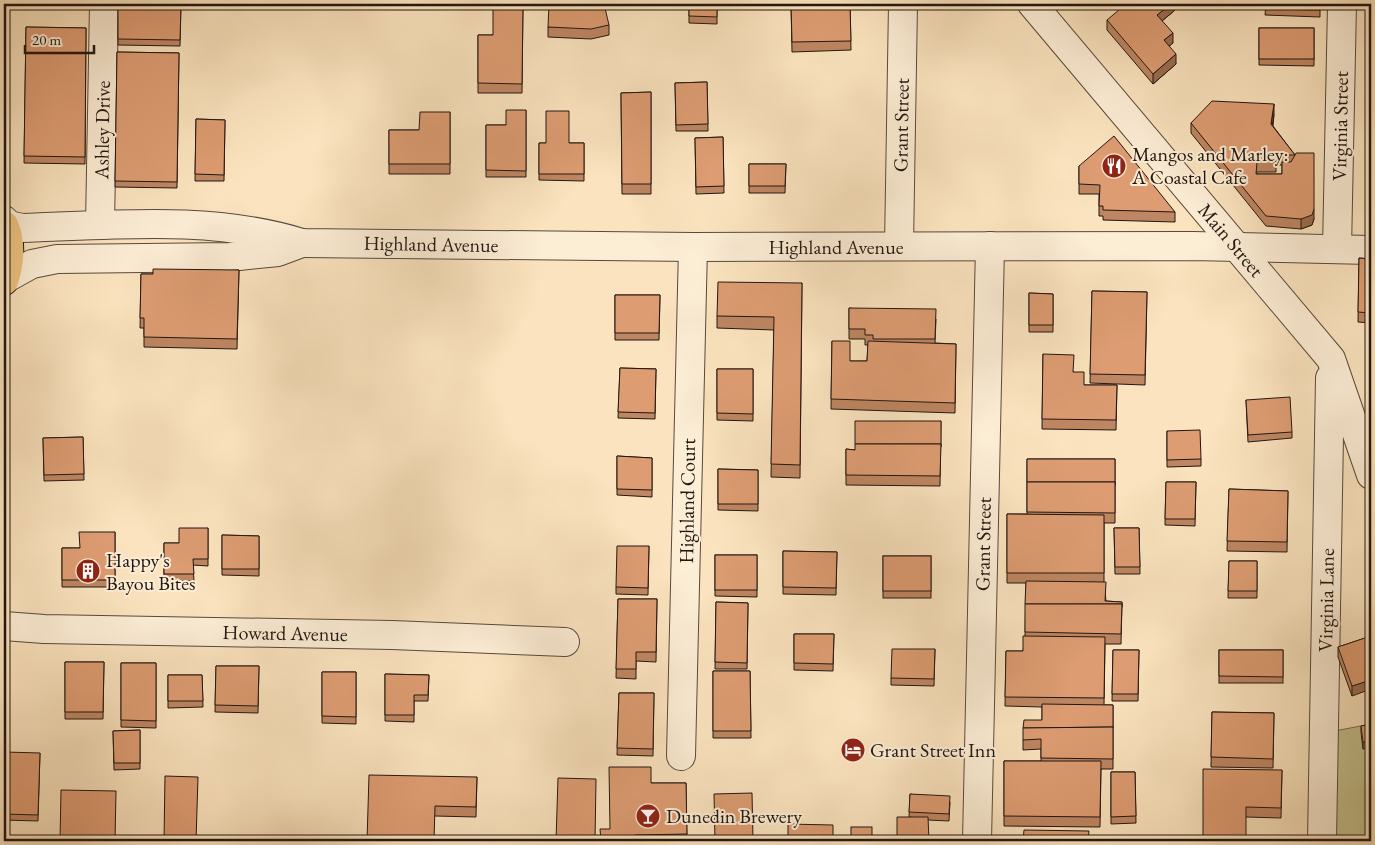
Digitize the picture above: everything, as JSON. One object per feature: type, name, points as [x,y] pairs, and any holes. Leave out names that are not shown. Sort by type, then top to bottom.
[{"type":"main road","points":[[4,225],[9,255],[4,280]]},
{"type":"street","name":"Ashley Drive","points":[[100,225],[104,4]]},
{"type":"street","name":"Grant Street","points":[[899,246],[904,4]]},
{"type":"street","name":"Main Street","points":[[1032,4],[1330,359],[1371,475]]},
{"type":"street","name":"Virginia Street","points":[[1337,248],[1342,4]]},
{"type":"street","name":"Highland Avenue","points":[[4,220],[9,225],[22,228],[160,223],[279,235],[302,242],[693,247],[1237,247],[1371,250]]},
{"type":"street","name":"Highland Avenue","points":[[4,280],[40,261],[57,259],[230,257],[278,252],[302,242]]},
{"type":"street","name":"Grant Street","points":[[977,841],[990,246]]},
{"type":"street","name":"Highland Court","points":[[681,756],[693,247]]},
{"type":"street","name":"Virginia Lane","points":[[1322,841],[1330,359]]},
{"type":"street","name":"Howard Avenue","points":[[4,626],[44,629],[392,635],[565,642]]},
{"type":"shaded area","points":[[1371,724],[1371,841],[1322,841],[1324,733]]},
{"type":"building","points":[[118,4],[181,4],[180,40],[118,39]]},
{"type":"building","points":[[493,4],[523,4],[522,84],[478,83],[478,35],[493,35]]},
{"type":"building","points":[[549,4],[604,4],[609,25],[591,29],[548,27]]},
{"type":"building","points":[[689,4],[717,4],[717,17],[689,16]]},
{"type":"building","points":[[791,4],[850,4],[851,41],[792,42]]},
{"type":"building","points":[[1126,4],[1171,4],[1157,15],[1173,33],[1164,40],[1176,54],[1153,74],[1107,20]]},
{"type":"building","points":[[1266,4],[1320,4],[1320,10],[1265,9]]},
{"type":"building","points":[[26,27],[86,28],[85,157],[24,156]]},
{"type":"building","points":[[1259,28],[1314,28],[1314,59],[1259,59]]},
{"type":"building","points":[[117,52],[179,53],[177,182],[115,181]]},
{"type":"building","points":[[707,82],[708,124],[676,125],[675,83]]},
{"type":"building","points":[[651,92],[651,184],[622,184],[621,93]]},
{"type":"building","points":[[1212,101],[1274,104],[1271,124],[1295,155],[1296,153],[1314,153],[1314,209],[1312,215],[1301,219],[1266,216],[1191,123]],"holes":[[[1276,155],[1295,155],[1291,162],[1282,162],[1282,174],[1256,174],[1257,162],[1276,162]]]},
{"type":"building","points":[[506,110],[526,110],[526,171],[486,170],[486,125],[506,125]]},
{"type":"building","points":[[546,111],[569,111],[569,143],[584,143],[584,174],[539,174],[539,143],[546,143]]},
{"type":"building","points":[[420,112],[450,112],[450,164],[389,164],[389,130],[419,130]]},
{"type":"building","points":[[196,119],[225,120],[224,175],[195,174]]},
{"type":"building","points":[[1114,136],[1175,212],[1103,210],[1103,206],[1099,206],[1100,185],[1079,184],[1079,166]]},
{"type":"building","points":[[723,137],[724,186],[696,187],[695,138]]},
{"type":"building","points":[[749,164],[786,164],[785,186],[749,186]]},
{"type":"building","points":[[1359,258],[1371,259],[1371,313],[1358,312]]},
{"type":"building","points":[[153,269],[239,270],[237,339],[144,337],[144,318],[140,318],[141,274],[153,274]]},
{"type":"building","points":[[718,282],[802,283],[800,465],[771,464],[774,317],[717,316]]},
{"type":"building","points":[[1092,291],[1147,292],[1145,375],[1090,374]]},
{"type":"building","points":[[1029,293],[1053,294],[1053,325],[1029,325]]},
{"type":"building","points":[[615,295],[660,295],[659,333],[615,333]]},
{"type":"building","points":[[849,308],[936,309],[935,339],[873,339],[873,335],[865,335],[865,329],[849,329]]},
{"type":"building","points":[[832,341],[850,341],[850,361],[867,361],[868,341],[956,344],[955,403],[831,399]]},
{"type":"building","points":[[1043,354],[1074,355],[1073,372],[1084,372],[1084,385],[1117,385],[1116,420],[1042,419]]},
{"type":"building","points":[[620,368],[656,369],[655,413],[618,412]]},
{"type":"building","points":[[717,369],[753,369],[753,414],[717,413]]},
{"type":"building","points":[[1290,397],[1292,432],[1248,435],[1246,400]]},
{"type":"building","points":[[855,421],[941,421],[941,444],[855,444]]},
{"type":"building","points":[[1200,430],[1201,459],[1167,460],[1167,431]]},
{"type":"building","points":[[83,437],[84,474],[44,475],[43,438]]},
{"type":"building","points":[[855,444],[941,444],[940,476],[846,475],[846,449],[855,450]]},
{"type":"building","points":[[617,456],[652,458],[652,490],[617,489]]},
{"type":"building","points":[[1027,459],[1115,459],[1115,482],[1027,482]]},
{"type":"building","points":[[718,469],[758,470],[758,504],[718,504]]},
{"type":"building","points":[[1027,482],[1115,482],[1115,513],[1027,512]]},
{"type":"building","points":[[1166,482],[1196,482],[1195,519],[1165,519]]},
{"type":"building","points":[[1229,489],[1288,491],[1287,542],[1227,541]]},
{"type":"building","points":[[1007,514],[1104,515],[1104,573],[1007,573]]},
{"type":"building","points":[[179,528],[208,528],[208,559],[193,559],[194,574],[164,574],[164,543],[179,543]]},
{"type":"building","points":[[1114,528],[1139,528],[1140,567],[1115,567]]},
{"type":"building","name":"Happy's Bayou Bites","points":[[79,532],[115,532],[115,580],[62,580],[62,548],[80,548]]},
{"type":"building","points":[[222,535],[259,536],[259,569],[222,569]]},
{"type":"building","points":[[617,546],[649,546],[648,588],[616,587]]},
{"type":"building","points":[[783,551],[837,552],[836,588],[783,587]]},
{"type":"building","points":[[715,555],[757,555],[757,590],[715,590]]},
{"type":"building","points":[[883,556],[931,556],[931,591],[883,591]]},
{"type":"building","points":[[1229,561],[1257,561],[1257,591],[1228,591]]},
{"type":"building","points":[[1026,581],[1106,582],[1105,601],[1122,602],[1122,604],[1025,604]]},
{"type":"building","points":[[618,599],[657,599],[656,652],[636,652],[636,669],[616,669]]},
{"type":"building","points":[[716,602],[748,603],[747,663],[715,662]]},
{"type":"building","points":[[1025,604],[1122,604],[1121,634],[1025,632]]},
{"type":"building","points":[[794,634],[834,634],[833,664],[794,663]]},
{"type":"building","points":[[1023,636],[1105,637],[1104,698],[1005,697],[1006,651],[1023,651]]},
{"type":"building","points":[[1371,636],[1371,680],[1352,686],[1338,647]]},
{"type":"building","points":[[892,649],[935,649],[934,679],[891,678]]},
{"type":"building","points":[[1113,650],[1139,650],[1138,694],[1112,694]]},
{"type":"building","points":[[1219,650],[1283,650],[1283,677],[1219,676]]},
{"type":"building","points":[[65,662],[104,662],[103,712],[65,712]]},
{"type":"building","points":[[121,663],[156,663],[156,721],[121,720]]},
{"type":"building","points":[[216,666],[259,666],[258,706],[215,705]]},
{"type":"building","points":[[713,671],[750,671],[751,731],[713,731]]},
{"type":"building","points":[[322,672],[356,672],[356,717],[322,716]]},
{"type":"building","points":[[385,674],[429,675],[428,695],[414,695],[414,715],[385,715]]},
{"type":"building","points":[[168,675],[202,675],[203,701],[168,701]]},
{"type":"building","points":[[619,693],[654,693],[653,749],[617,748]]},
{"type":"building","points":[[1042,704],[1113,705],[1113,727],[1023,728],[1024,720],[1042,720]]},
{"type":"building","points":[[1212,712],[1274,713],[1273,759],[1211,757]]},
{"type":"building","points":[[1371,724],[1371,748],[1366,742],[1363,742],[1361,726]]},
{"type":"building","points":[[1113,727],[1113,759],[1041,758],[1041,739],[1023,740],[1023,728]]},
{"type":"building","points":[[140,730],[140,763],[114,763],[113,731]]},
{"type":"building","points":[[5,752],[40,753],[38,815],[4,814]]},
{"type":"building","points":[[1004,761],[1101,761],[1100,817],[1004,816]]},
{"type":"building","name":"Dunedin Brewery","points":[[609,767],[651,767],[651,783],[686,783],[687,834],[635,835],[635,841],[601,841],[600,829],[610,829]]},
{"type":"building","points":[[1203,769],[1282,770],[1281,808],[1246,807],[1246,841],[1203,841]]},
{"type":"building","points":[[1111,772],[1135,772],[1136,816],[1111,817]]},
{"type":"building","points":[[369,775],[477,777],[476,807],[435,806],[434,841],[367,841]]},
{"type":"building","points":[[165,776],[198,777],[196,841],[164,841]]},
{"type":"building","points":[[558,778],[596,779],[595,841],[556,841]]},
{"type":"building","points":[[61,790],[116,791],[115,841],[60,841]]},
{"type":"building","points":[[752,793],[753,841],[715,841],[714,794]]},
{"type":"building","points":[[910,794],[950,796],[949,814],[909,812]]},
{"type":"building","points":[[897,817],[928,817],[929,841],[897,841]]},
{"type":"building","points":[[788,824],[833,825],[833,841],[788,841]]},
{"type":"building","points":[[851,827],[872,827],[872,841],[851,841]]},
{"type":"building","points":[[1024,830],[1089,831],[1088,841],[1023,841]]},
{"type":"building","points":[[1111,837],[1135,837],[1135,841],[1111,841]]},
{"type":"building","points":[[516,840],[553,841],[516,841]]},
{"type":"place","name":"Mangos and Marley: A Coastal Cafe","points":[[1114,166]]},
{"type":"place","name":"Happy's Bayou Bites","points":[[88,571]]},
{"type":"place","name":"Grant Street Inn","points":[[853,750]]},
{"type":"place","name":"Dunedin Brewery","points":[[648,816]]}]
